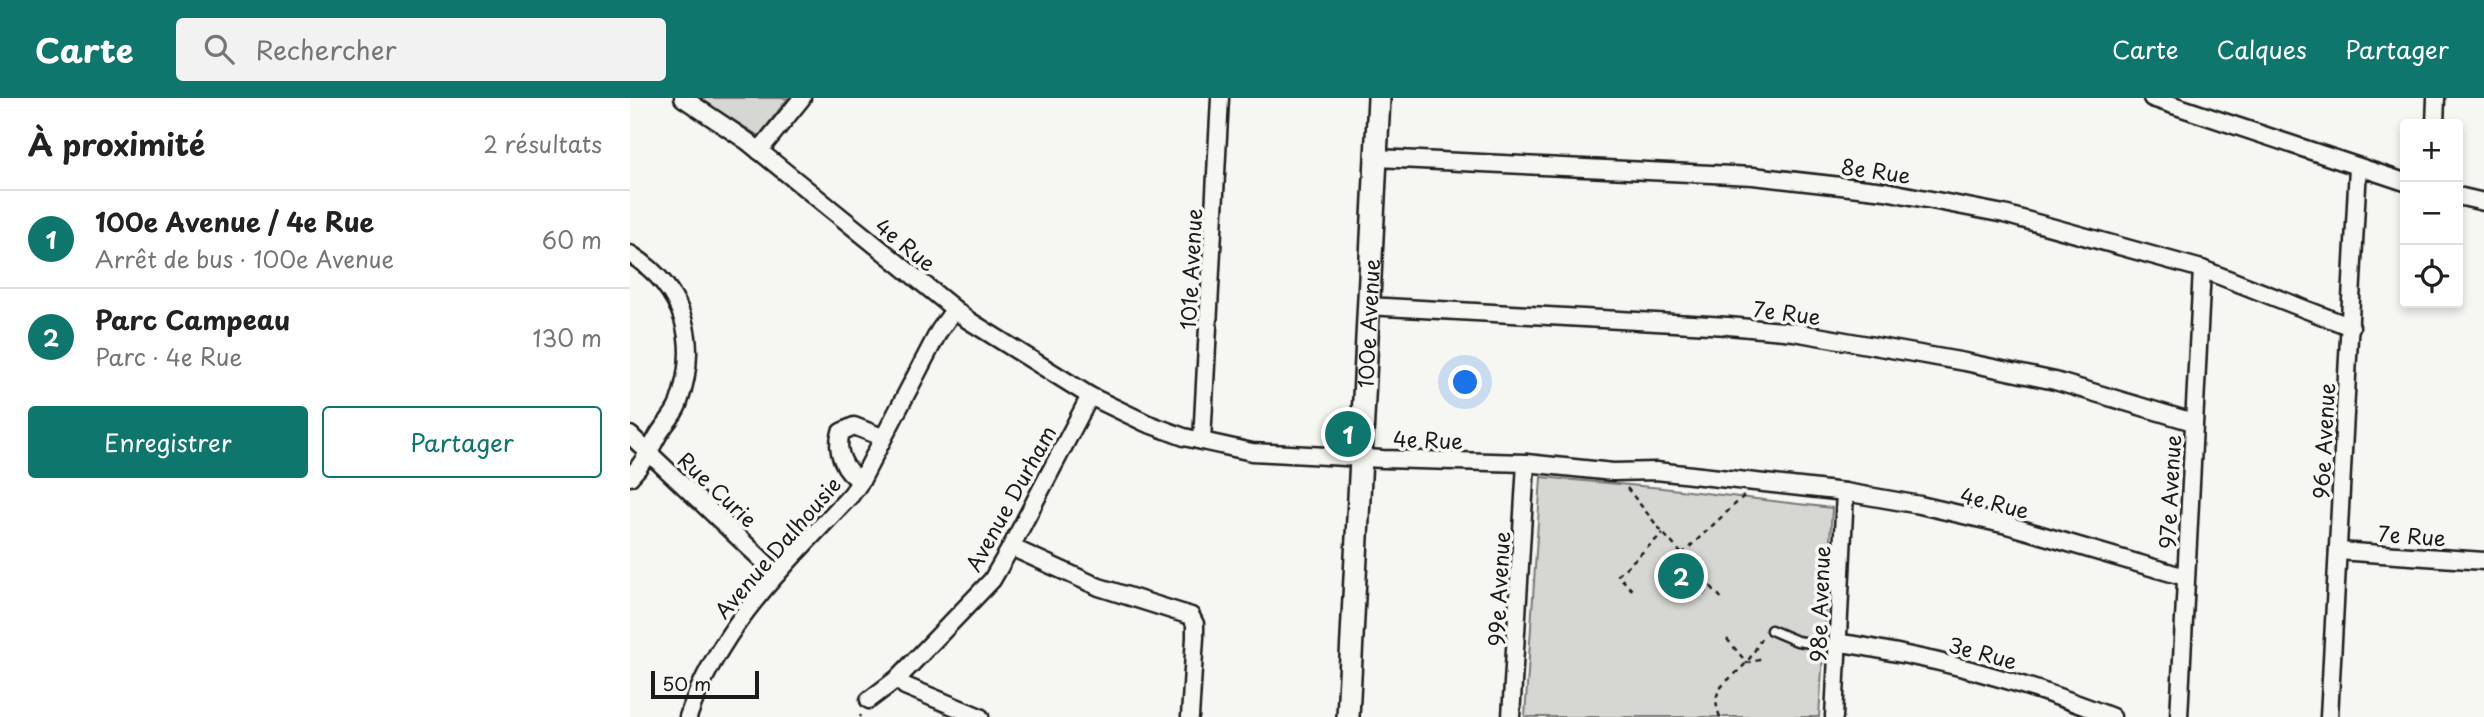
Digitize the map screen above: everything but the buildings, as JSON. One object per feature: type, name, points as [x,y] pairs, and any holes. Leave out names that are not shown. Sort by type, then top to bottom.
[{"type":"street","name":"4e Rue","points":[[682,98],[709,114],[759,151],[954,310],[1090,396],[1146,423],[1202,441],[1252,452],[1526,463],[1613,472],[1656,471],[1845,492],[1920,505],[2007,525],[2185,577]]},
{"type":"street","points":[[759,151],[802,98]]},
{"type":"street","name":"101e Avenue","points":[[1202,441],[1220,98]]},
{"type":"street","name":"100e Avenue","points":[[1348,717],[1379,98]]},
{"type":"street","points":[[2152,98],[2400,180]]},
{"type":"street","points":[[2435,119],[2436,98]]},
{"type":"street","name":"8e Rue","points":[[1377,158],[1753,176],[1885,191],[2004,214],[2202,269],[2351,327]]},
{"type":"street","name":"96e Avenue","points":[[2329,717],[2358,167]]},
{"type":"street","points":[[2463,197],[2484,202]]},
{"type":"street","points":[[630,254],[648,265],[668,286],[683,317],[689,344],[688,364],[677,407],[641,466],[630,477]]},
{"type":"street","name":"97e Avenue","points":[[2179,717],[2202,269]]},
{"type":"street","name":"7e Rue","points":[[1367,306],[1714,325],[1794,332],[2055,381],[2193,422]]},
{"type":"street","name":"Avenue Dalhousie","points":[[688,717],[707,671],[746,610],[861,481],[939,331],[954,310]]},
{"type":"street","name":"Avenue Durham","points":[[869,700],[898,678],[992,580],[1090,396]]},
{"type":"street","name":"Avenue Dalhousie","points":[[861,481],[851,475],[840,452],[838,442],[841,432],[854,426],[882,437]]},
{"type":"street","name":"Rue Curie","points":[[630,435],[777,574]]},
{"type":"street","name":"99e Avenue","points":[[1511,717],[1526,463]]},
{"type":"street","name":"98e Avenue","points":[[1834,717],[1845,492]]},
{"type":"street","points":[[1011,547],[1099,587],[1191,616],[1195,624],[1195,637],[1190,717]]},
{"type":"street","name":"7e Rue","points":[[2338,551],[2484,561]]},
{"type":"street","name":"3e Rue","points":[[1839,645],[1931,659],[2000,677],[2112,717]]},
{"type":"street","points":[[898,678],[905,686],[981,717]]},
{"type":"lane","points":[[1769,629],[1797,641],[1839,645]]},
{"type":"path","points":[[1613,472],[1724,601]]},
{"type":"path","points":[[1682,554],[1745,495]]},
{"type":"path","points":[[1632,590],[1618,575],[1663,533]]},
{"type":"path","points":[[1703,594],[1711,586]]},
{"type":"path","points":[[1720,717],[1715,704],[1717,693],[1724,683],[1747,663],[1769,629]]},
{"type":"path","points":[[1727,639],[1747,663]]},
{"type":"path","points":[[1747,663],[1763,659]]},
{"type":"shaded area","points":[[698,98],[788,98],[759,136]]},
{"type":"shaded area","points":[[1541,477],[1832,508],[1819,717],[1525,717]]},
{"type":"place","name":"100e Avenue / 4e Rue","points":[[1348,434]]},
{"type":"place","name":"Parc Campeau","points":[[1681,576]]}]
